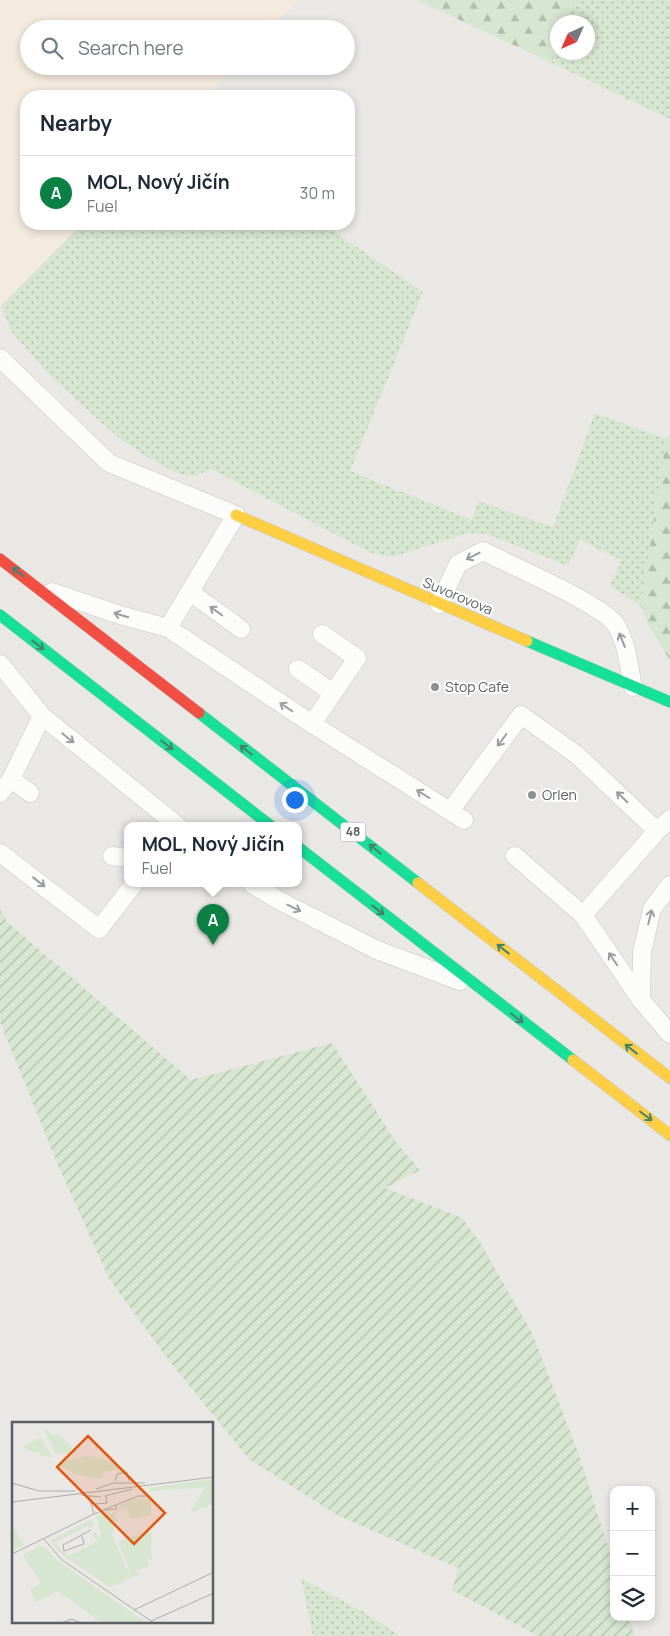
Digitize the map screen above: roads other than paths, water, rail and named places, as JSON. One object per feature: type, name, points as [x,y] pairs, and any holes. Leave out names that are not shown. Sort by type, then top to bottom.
[{"type":"main road","name":"Suvorovova","points":[[236,515],[670,702]]},
{"type":"main road","name":"48","points":[[0,559],[670,1078]]},
{"type":"main road","points":[[0,615],[266,822]]},
{"type":"main road","points":[[302,850],[670,1135]]},
{"type":"lane","points":[[0,358],[109,462],[236,515],[168,628]]},
{"type":"lane","points":[[439,604],[458,564],[483,551],[591,604],[615,622],[625,643],[634,687]]},
{"type":"lane","points":[[35,586],[120,615],[168,628],[312,724],[457,815],[521,715],[577,755],[657,831]]},
{"type":"lane","points":[[190,592],[241,629]]},
{"type":"lane","points":[[312,724],[357,658],[322,634]]},
{"type":"lane","points":[[0,664],[42,716],[173,822]]},
{"type":"lane","points":[[298,669],[333,693]]},
{"type":"lane","points":[[0,793],[11,779],[42,716]]},
{"type":"lane","points":[[11,779],[30,793]]},
{"type":"lane","points":[[583,915],[657,831],[670,819]]},
{"type":"lane","points":[[0,853],[99,929],[132,887]]},
{"type":"lane","points":[[515,856],[583,915],[641,1000],[670,1034]]},
{"type":"lane","points":[[641,1000],[642,952],[652,909],[670,885]]},
{"type":"lane","points":[[257,887],[278,900],[377,950],[478,988]]},
{"type":"place","name":"Stop Cafe","points":[[435,687]]},
{"type":"place","name":"Orlen","points":[[532,795]]},
{"type":"place","name":"MOL, Nový Jičín","points":[[213,945]]}]
